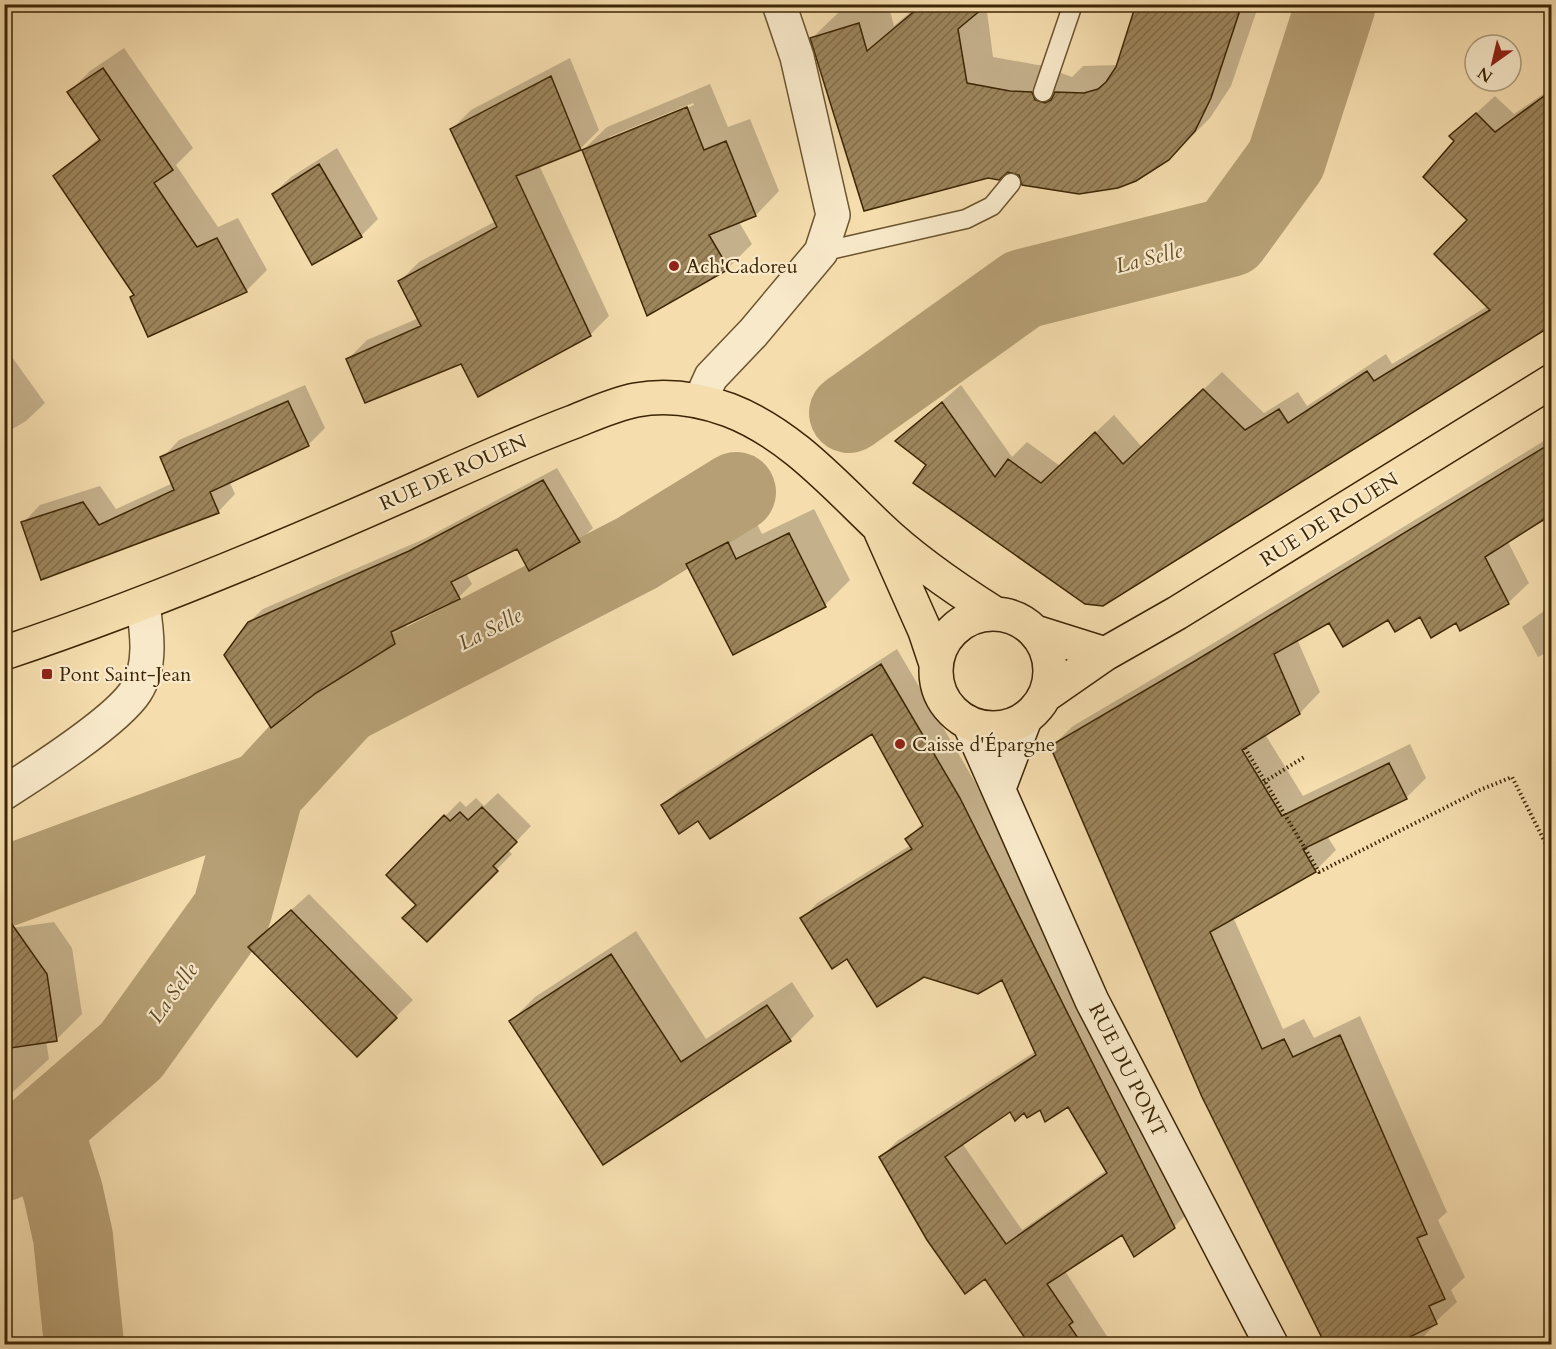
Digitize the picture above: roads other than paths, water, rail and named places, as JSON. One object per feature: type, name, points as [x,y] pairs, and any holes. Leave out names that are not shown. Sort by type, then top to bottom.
[{"type":"main road","name":"RUE DE ROUEN","points":[[1046,695],[1105,654],[1177,613],[1551,381]]},
{"type":"main road","name":"RUE DE ROUEN","points":[[4,653],[142,605],[589,415],[632,400],[657,397],[700,400],[732,411],[801,454],[836,483],[879,528]]},
{"type":"main road","points":[[879,528],[959,592],[994,613]]},
{"type":"main road","points":[[879,528],[925,631],[936,663]]},
{"type":"main road","points":[[1035,632],[1047,651],[1051,673],[1046,695],[1037,709],[1025,719],[1007,727],[988,728],[969,723],[954,713],[943,699],[936,682],[936,663],[940,648],[949,633],[962,623],[977,616],[994,613],[1009,615],[1035,632],[1105,654]]},
{"type":"street","points":[[700,400],[711,377],[753,333],[821,252],[833,215],[797,57],[779,4]]},
{"type":"street","points":[[4,793],[101,724],[124,705],[137,690],[147,653],[142,605]]},
{"type":"street","points":[[999,788],[1025,719]]},
{"type":"street","name":"RUE DU PONT","points":[[969,723],[1092,1001],[1271,1344]]},
{"type":"lane","points":[[1043,92],[1073,4]]},
{"type":"lane","points":[[821,252],[966,219],[992,206],[1011,183]]},
{"type":"waterway","name":"La Selle","points":[[849,413],[1023,289],[1230,237],[1286,160],[1336,4]]},
{"type":"waterway","name":"La Selle","points":[[4,887],[264,791],[344,704],[637,553],[736,492]]},
{"type":"waterway","name":"La Selle","points":[[4,1161],[131,1051],[232,911],[264,791]]},
{"type":"waterway","name":"La Selle","points":[[43,1128],[63,1192],[73,1237],[84,1344]]},
{"type":"place","name":"Ach'Cadoreu","points":[[674,266]]},
{"type":"place","name":"Pont Saint-Jean","points":[[47,674]]},
{"type":"place","name":"Caisse d'Épargne","points":[[900,744]]}]
